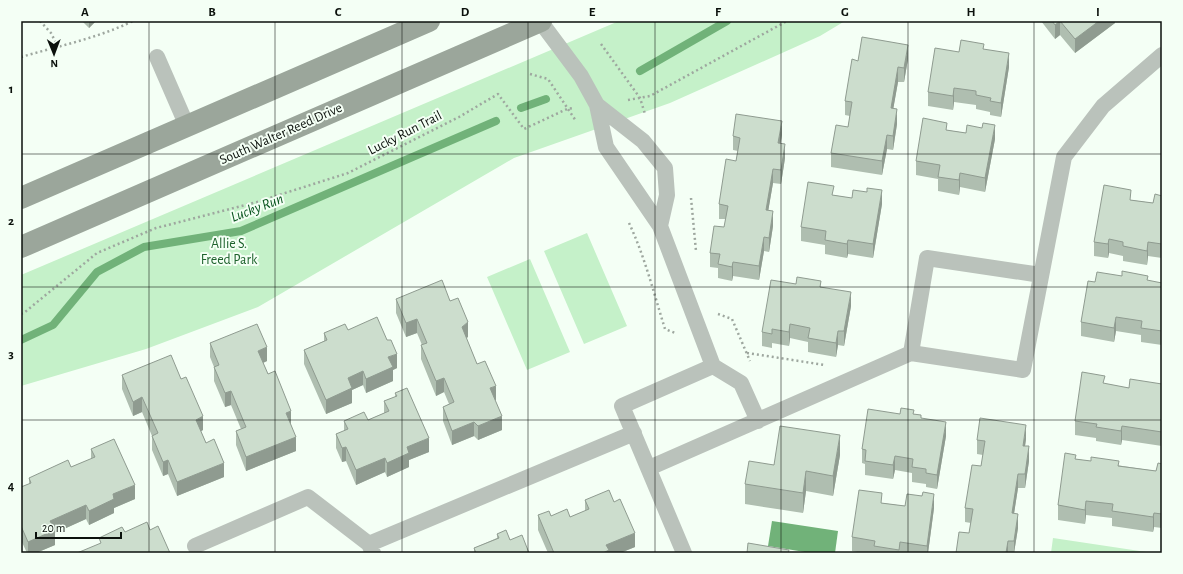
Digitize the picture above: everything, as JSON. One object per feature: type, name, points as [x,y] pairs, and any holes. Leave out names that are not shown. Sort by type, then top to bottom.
[{"type":"main road","points":[[21,198],[429,21]]},
{"type":"main road","name":"South Walter Reed Drive","points":[[21,247],[540,21]]},
{"type":"lane","points":[[540,21],[581,76],[597,105],[606,147],[660,226],[713,366],[741,383],[758,421]]},
{"type":"lane","points":[[649,468],[910,353],[1023,370],[1064,157],[1103,106],[1162,55]]},
{"type":"lane","points":[[157,57],[187,126]]},
{"type":"lane","points":[[597,105],[643,141],[666,168],[667,195],[660,226]]},
{"type":"lane","points":[[910,353],[927,258],[1042,275]]},
{"type":"lane","points":[[684,553],[622,406],[713,366]]},
{"type":"lane","points":[[195,546],[308,497],[371,548],[634,433]]},
{"type":"path","points":[[40,21],[51,33],[58,47]]},
{"type":"path","points":[[21,57],[58,47],[120,27],[133,21]]},
{"type":"path","name":"Lucky Run Trail","points":[[21,314],[26,312],[97,253],[156,228],[257,202],[348,173],[459,117],[498,94],[524,129],[568,109],[650,96],[787,21]]},
{"type":"path","points":[[601,44],[640,98],[646,117]]},
{"type":"path","points":[[691,194],[696,253]]},
{"type":"path","points":[[713,312],[732,319],[752,367]]},
{"type":"path","points":[[746,353],[831,366]]},
{"type":"green space","name":"Allie S. Freed Park","points":[[619,21],[845,21],[820,36],[670,103],[514,158],[258,307],[146,349],[21,386],[21,275]]},
{"type":"green space","points":[[587,233],[627,326],[584,344],[544,251]]},
{"type":"green space","points":[[530,259],[570,352],[527,370],[487,277]]},
{"type":"green space","points":[[1053,538],[1153,553],[1051,553]]},
{"type":"shaded area","points":[[772,521],[838,531],[835,553],[811,553],[768,546]]},
{"type":"building","points":[[1052,21],[1060,21],[1055,25]]},
{"type":"building","points":[[1060,21],[1099,21],[1075,39]]},
{"type":"building","points":[[862,37],[908,45],[904,68],[898,67],[891,108],[897,109],[893,136],[887,135],[882,161],[831,153],[836,125],[848,127],[852,102],[845,101],[852,59],[858,61]]},
{"type":"building","points":[[961,40],[984,44],[983,49],[1009,53],[1001,103],[990,101],[991,98],[976,95],[976,91],[954,88],[953,96],[928,92],[935,48],[959,52]]},
{"type":"building","points":[[736,114],[782,121],[778,143],[785,144],[781,170],[773,169],[766,210],[773,211],[769,238],[764,237],[759,266],[733,262],[732,267],[718,264],[720,254],[710,253],[714,226],[724,227],[728,206],[719,204],[726,159],[736,161],[740,138],[733,136]]},
{"type":"building","points":[[923,118],[947,123],[946,130],[966,133],[967,125],[982,128],[983,123],[995,125],[985,178],[960,173],[959,180],[938,177],[940,165],[916,161]]},
{"type":"building","points":[[808,182],[834,186],[832,195],[852,198],[853,190],[867,192],[867,188],[882,190],[873,244],[848,240],[847,244],[825,240],[826,231],[801,227]]},
{"type":"building","points":[[1104,185],[1131,190],[1130,200],[1153,203],[1155,194],[1162,196],[1162,244],[1148,242],[1147,251],[1123,246],[1123,242],[1109,239],[1108,244],[1094,242]]},
{"type":"building","points":[[1122,271],[1148,276],[1147,280],[1162,283],[1162,331],[1141,328],[1142,321],[1116,317],[1114,328],[1081,322],[1088,281],[1095,282],[1097,272],[1122,276]]},
{"type":"building","points":[[797,277],[821,281],[820,287],[851,292],[844,331],[838,331],[836,343],[808,338],[810,328],[790,324],[789,332],[772,329],[772,334],[762,332],[771,280],[796,284]]},
{"type":"building","points":[[442,280],[450,301],[458,298],[468,322],[462,327],[477,364],[485,361],[496,386],[490,388],[502,416],[478,426],[474,422],[452,431],[443,407],[454,402],[444,378],[436,381],[421,345],[427,343],[417,319],[406,323],[396,299]]},
{"type":"building","points":[[377,317],[387,340],[391,340],[397,354],[388,357],[393,367],[366,379],[363,371],[348,378],[352,388],[326,400],[304,350],[327,340],[324,333],[345,324],[348,330]]},
{"type":"building","points":[[257,324],[267,347],[258,351],[268,374],[275,371],[291,411],[286,413],[296,437],[246,457],[236,431],[246,427],[231,391],[225,393],[214,367],[219,365],[210,343]]},
{"type":"building","points":[[171,355],[181,379],[186,377],[203,416],[196,420],[206,443],[214,439],[224,463],[177,482],[168,460],[163,462],[152,436],[158,433],[142,397],[133,402],[122,375]]},
{"type":"building","points":[[1082,372],[1105,376],[1103,383],[1129,388],[1130,379],[1162,384],[1162,432],[1122,426],[1121,431],[1096,427],[1097,424],[1075,421]]},
{"type":"building","points":[[407,388],[429,438],[407,447],[409,453],[387,463],[385,458],[356,470],[346,447],[342,448],[336,434],[348,429],[344,421],[364,412],[368,420],[389,411],[384,401],[397,396],[395,393]]},
{"type":"building","points":[[901,408],[914,410],[913,414],[921,415],[921,418],[946,422],[937,475],[926,473],[926,469],[912,467],[913,459],[895,456],[893,465],[865,461],[866,450],[862,449],[868,409],[900,414]]},
{"type":"building","points":[[980,418],[1026,425],[1023,446],[1029,446],[1025,474],[1018,474],[1012,513],[1018,514],[1014,541],[1008,541],[1006,553],[956,553],[959,532],[969,533],[973,509],[965,508],[972,465],[981,466],[985,441],[977,440]]},
{"type":"building","points":[[780,426],[840,435],[833,476],[806,471],[803,493],[745,484],[749,461],[774,465]]},
{"type":"building","points":[[114,439],[135,485],[113,494],[114,499],[89,511],[86,505],[50,521],[55,530],[28,542],[21,526],[21,487],[31,483],[29,478],[68,460],[71,467],[95,457],[91,449]]},
{"type":"building","points":[[1065,453],[1076,455],[1075,459],[1091,461],[1091,457],[1119,461],[1118,466],[1156,471],[1158,463],[1162,464],[1162,514],[1154,513],[1153,517],[1112,511],[1113,504],[1086,501],[1085,510],[1058,505]]},
{"type":"building","points":[[609,490],[614,502],[620,499],[635,533],[606,545],[609,550],[603,553],[554,553],[538,515],[549,511],[551,516],[567,509],[570,517],[589,509],[585,500]]},
{"type":"building","points":[[859,490],[882,493],[881,503],[905,506],[907,494],[922,496],[923,492],[934,494],[927,546],[900,542],[899,550],[874,546],[875,541],[852,537]]},
{"type":"building","points":[[147,522],[150,530],[158,526],[170,553],[77,553],[101,543],[99,538],[122,527],[125,532]]},
{"type":"building","points":[[506,530],[510,540],[522,535],[529,553],[476,553],[474,548],[499,538],[497,534]]},
{"type":"building","points":[[748,543],[789,550],[788,553],[747,553]]},
{"type":"waterway","name":"Lucky Run","points":[[640,71],[727,21]]},
{"type":"waterway","name":"Lucky Run","points":[[521,108],[546,99]]},
{"type":"waterway","name":"Lucky Run","points":[[21,340],[53,325],[97,272],[144,247],[241,231],[496,121]]}]
